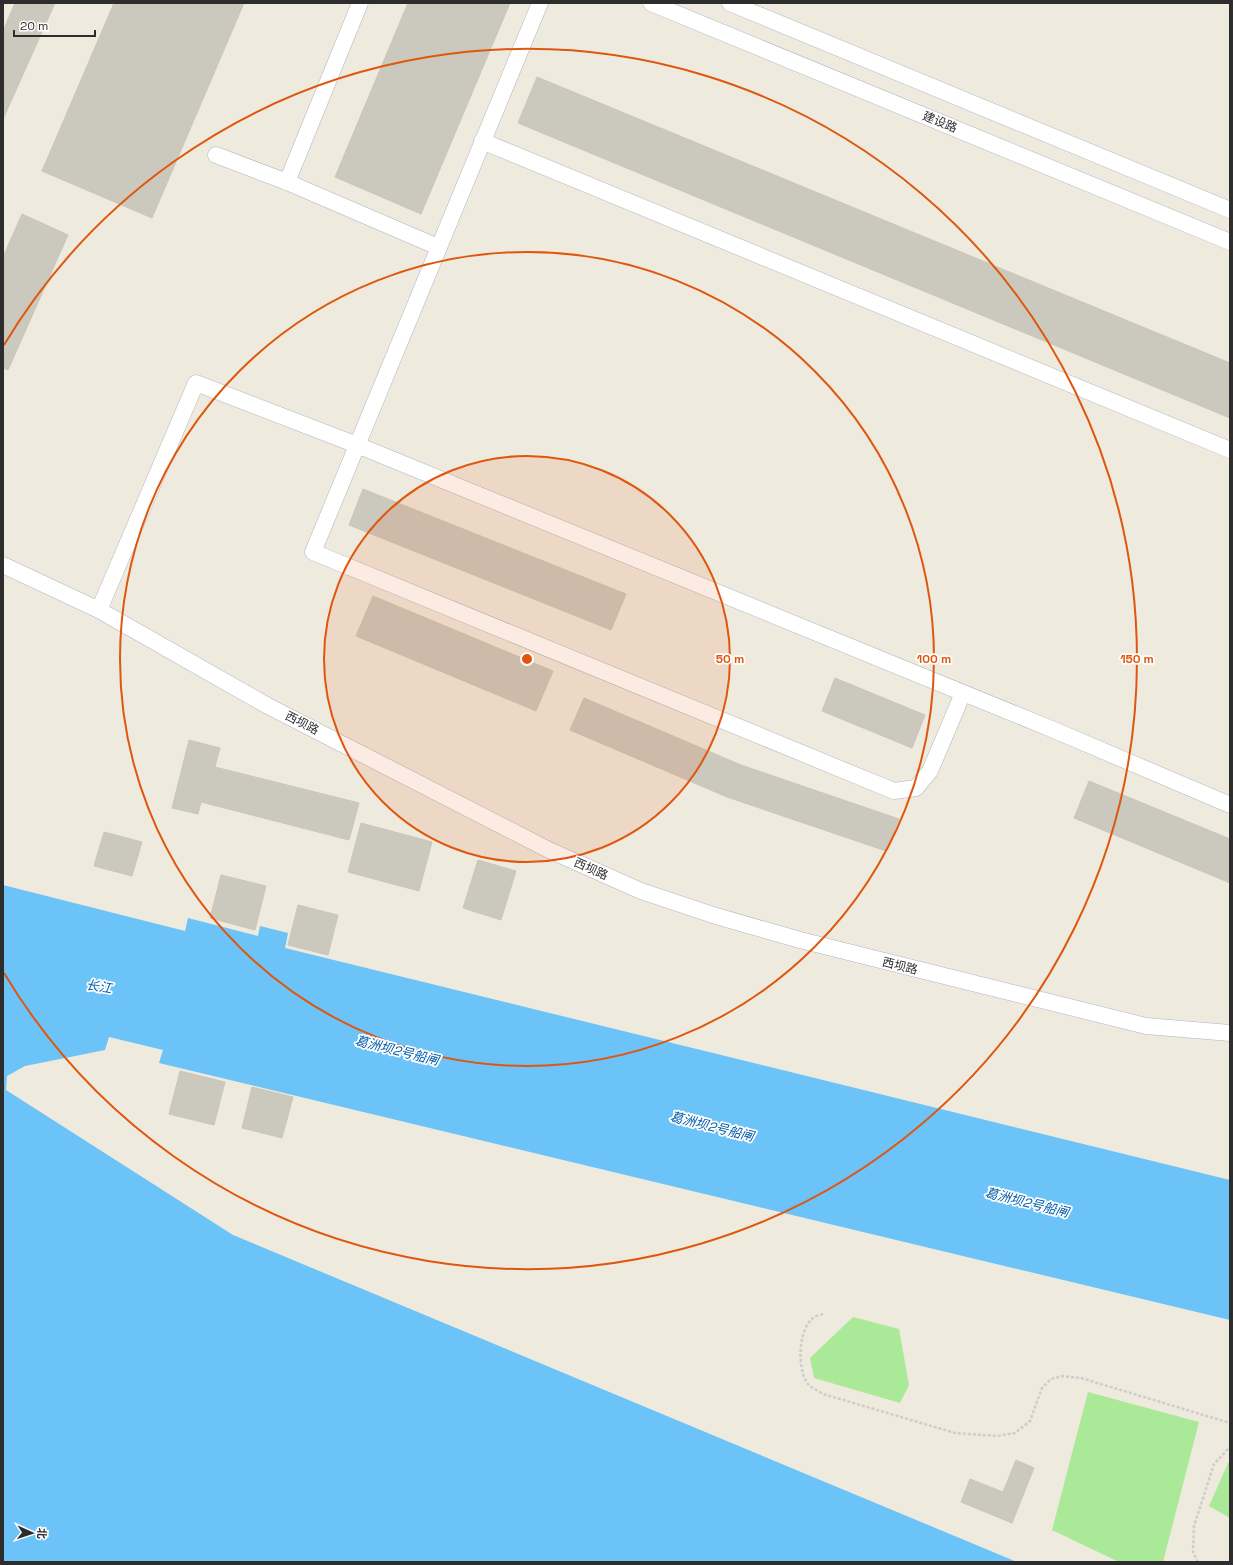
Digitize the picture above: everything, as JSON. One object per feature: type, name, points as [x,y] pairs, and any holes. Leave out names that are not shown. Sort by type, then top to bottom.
[{"type":"lane","points":[[287,182],[360,3]]},
{"type":"lane","points":[[540,3],[313,552],[894,792],[916,788],[930,772],[963,692]]},
{"type":"lane","name":"建设路","points":[[651,3],[1230,242]]},
{"type":"lane","points":[[730,3],[1230,210]]},
{"type":"lane","points":[[482,141],[1230,450]]},
{"type":"lane","points":[[216,155],[287,182],[438,247]]},
{"type":"lane","points":[[99,610],[196,383],[357,445],[963,692],[1230,805]]},
{"type":"lane","name":"西坝路","points":[[3,565],[99,610],[268,706],[549,850],[642,891],[716,916],[800,940],[1138,1024],[1230,1033]]},
{"type":"path","points":[[823,1314],[812,1319],[804,1333],[800,1357],[803,1373],[808,1385],[823,1394],[955,1433],[997,1436],[1015,1433],[1030,1421],[1042,1388],[1052,1379],[1062,1376],[1081,1378],[1230,1423]]},
{"type":"path","points":[[1198,1562],[1193,1552],[1194,1526],[1214,1464],[1230,1447]]},
{"type":"green space","points":[[853,1317],[899,1329],[909,1385],[900,1403],[814,1378],[810,1358]]},
{"type":"green space","points":[[1088,1392],[1199,1422],[1163,1562],[1119,1562],[1052,1530]]},
{"type":"green space","points":[[1230,1462],[1230,1518],[1209,1506],[1228,1463]]},
{"type":"water","points":[[3,885],[185,931],[188,918],[258,936],[260,926],[288,933],[285,948],[1230,1180],[1230,1320],[159,1063],[163,1050],[109,1037],[105,1050],[25,1066],[7,1076],[6,1090],[233,1235],[1017,1562],[3,1562]]},
{"type":"building","points":[[15,3],[55,3],[3,119],[3,31]]},
{"type":"building","points":[[114,3],[244,3],[152,218],[42,171]]},
{"type":"building","points":[[408,3],[510,3],[421,214],[335,177]]},
{"type":"building","points":[[537,77],[1230,363],[1230,418],[518,123]]},
{"type":"building","points":[[22,214],[68,235],[8,370],[3,368],[3,257]]},
{"type":"building","points":[[363,489],[626,594],[611,630],[349,525]]},
{"type":"building","points":[[373,596],[553,671],[536,711],[356,636]]},
{"type":"building","points":[[835,678],[925,715],[912,748],[822,711]]},
{"type":"building","points":[[584,698],[741,765],[899,819],[886,851],[727,797],[570,730]]},
{"type":"building","points":[[189,740],[220,748],[215,767],[359,803],[349,840],[201,802],[198,814],[172,808]]},
{"type":"building","points":[[1089,781],[1230,839],[1230,883],[1074,818]]},
{"type":"building","points":[[361,823],[432,842],[419,891],[348,872]]},
{"type":"building","points":[[104,832],[142,842],[132,876],[94,866]]},
{"type":"building","points":[[478,860],[516,871],[501,920],[463,908]]},
{"type":"building","points":[[221,875],[266,886],[255,930],[210,918]]},
{"type":"building","points":[[298,905],[338,915],[328,955],[288,945]]},
{"type":"building","points":[[180,1071],[225,1082],[214,1125],[169,1114]]},
{"type":"building","points":[[252,1087],[293,1097],[282,1138],[242,1128]]},
{"type":"building","points":[[1016,1460],[1034,1468],[1012,1523],[961,1502],[970,1479],[1003,1492]]},
{"type":"water label","name":"长江","points":[[99,986]]},
{"type":"water label","name":"葛洲坝2号船闸","points":[[397,1050]]},
{"type":"water label","name":"葛洲坝2号船闸","points":[[712,1126]]},
{"type":"water label","name":"葛洲坝2号船闸","points":[[1027,1202]]}]
